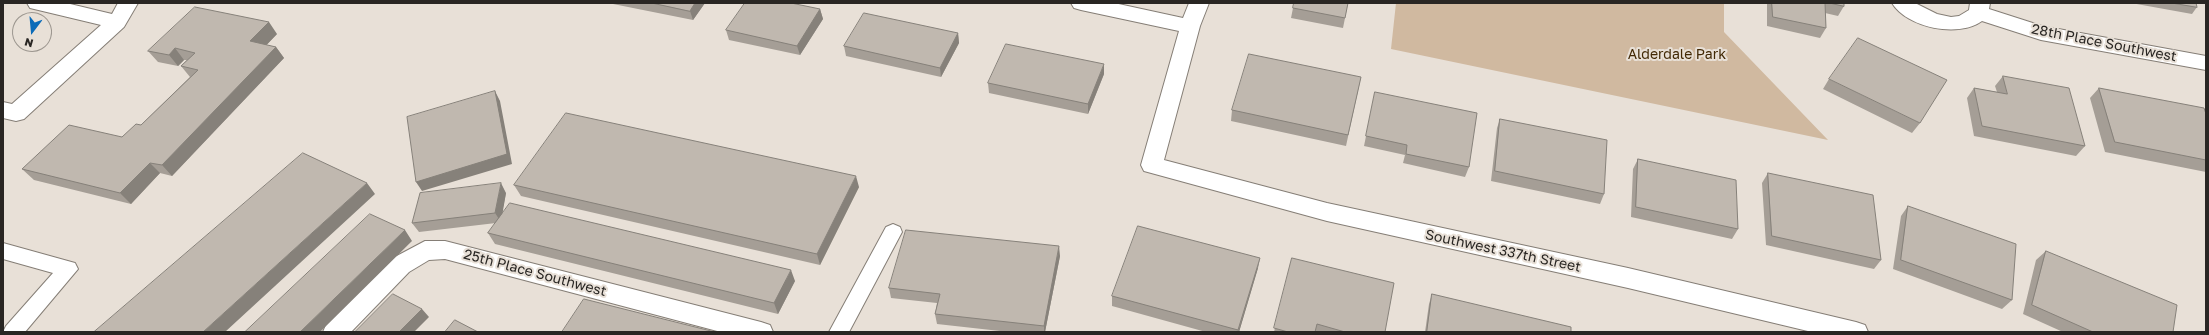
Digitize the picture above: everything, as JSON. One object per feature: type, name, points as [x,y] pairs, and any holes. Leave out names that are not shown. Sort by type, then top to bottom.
[{"type":"street","points":[[36,3],[117,22]]},
{"type":"street","points":[[3,110],[16,113],[117,22],[128,3]]},
{"type":"street","points":[[1081,3],[1190,26],[1200,3]]},
{"type":"street","name":"28th Place Southwest","points":[[1902,3],[1923,17],[1951,24],[1964,23],[1973,19],[1980,8],[2041,34],[2206,63]]},
{"type":"street","name":"Southwest 337th Street","points":[[1190,26],[1152,165],[1327,212],[1628,278],[1856,332]]},
{"type":"street","name":"25th Place Southwest","points":[[336,332],[402,265],[425,251],[445,250],[761,332]]},
{"type":"lane","points":[[839,332],[893,232]]},
{"type":"lane","points":[[3,251],[68,269],[13,332]]},
{"type":"green space","name":"Alderdale Park","points":[[1396,3],[1724,3],[1724,32],[1828,140],[1391,49]]},
{"type":"building","points":[[652,3],[695,3],[690,11]]},
{"type":"building","points":[[745,3],[791,3],[820,9],[797,46],[726,30]]},
{"type":"building","points":[[1294,3],[1348,3],[1345,18],[1293,8]]},
{"type":"building","points":[[1772,3],[1825,3],[1826,28],[1773,17]]},
{"type":"building","points":[[1830,3],[1844,3],[1844,6]]},
{"type":"building","points":[[2172,3],[2196,3],[2197,7]]},
{"type":"building","points":[[195,7],[269,22],[250,41],[276,47],[162,165],[150,163],[120,193],[22,169],[69,125],[122,137],[136,124],[141,125],[198,70],[181,66],[195,53],[175,48],[169,55],[148,51]]},
{"type":"building","points":[[864,13],[958,33],[940,68],[844,46]]},
{"type":"building","points":[[1858,38],[1947,80],[1920,123],[1829,79]]},
{"type":"building","points":[[1006,44],[1104,64],[1088,104],[988,83]]},
{"type":"building","points":[[1249,54],[1361,77],[1348,135],[1232,110]]},
{"type":"building","points":[[2003,76],[2069,88],[2085,146],[1982,126],[1974,88],[2007,94]]},
{"type":"building","points":[[2099,88],[2204,108],[2206,114],[2206,160],[2115,142]]},
{"type":"building","points":[[495,91],[507,154],[416,182],[407,117]]},
{"type":"building","points":[[1375,92],[1477,113],[1469,167],[1406,154],[1407,145],[1366,136]]},
{"type":"building","points":[[566,113],[856,176],[817,254],[514,185]]},
{"type":"building","points":[[1500,119],[1607,140],[1604,194],[1495,171]]},
{"type":"building","points":[[303,153],[367,183],[203,332],[94,332]]},
{"type":"building","points":[[1638,159],[1736,180],[1738,229],[1636,207]]},
{"type":"building","points":[[1768,173],[1873,195],[1881,260],[1772,236]]},
{"type":"building","points":[[501,183],[495,213],[412,223],[420,193]]},
{"type":"building","points":[[510,203],[791,270],[774,303],[488,233]]},
{"type":"building","points":[[1908,206],[2016,244],[2012,300],[1901,260]]},
{"type":"building","points":[[370,214],[405,230],[300,332],[245,332]]},
{"type":"building","points":[[1138,226],[1260,258],[1238,330],[1112,296]]},
{"type":"building","points":[[906,230],[1059,246],[1044,326],[935,314],[940,294],[889,288]]},
{"type":"building","points":[[2046,251],[2177,305],[2173,332],[2093,332],[2032,305]]},
{"type":"building","points":[[1292,258],[1394,283],[1385,332],[1345,332],[1317,324],[1315,332],[1288,332],[1274,328]]},
{"type":"building","points":[[393,294],[422,309],[399,332],[355,332]]},
{"type":"building","points":[[1432,294],[1571,327],[1571,332],[1427,332]]},
{"type":"building","points":[[584,299],[715,332],[562,332]]},
{"type":"building","points":[[455,320],[478,332],[445,332]]}]
